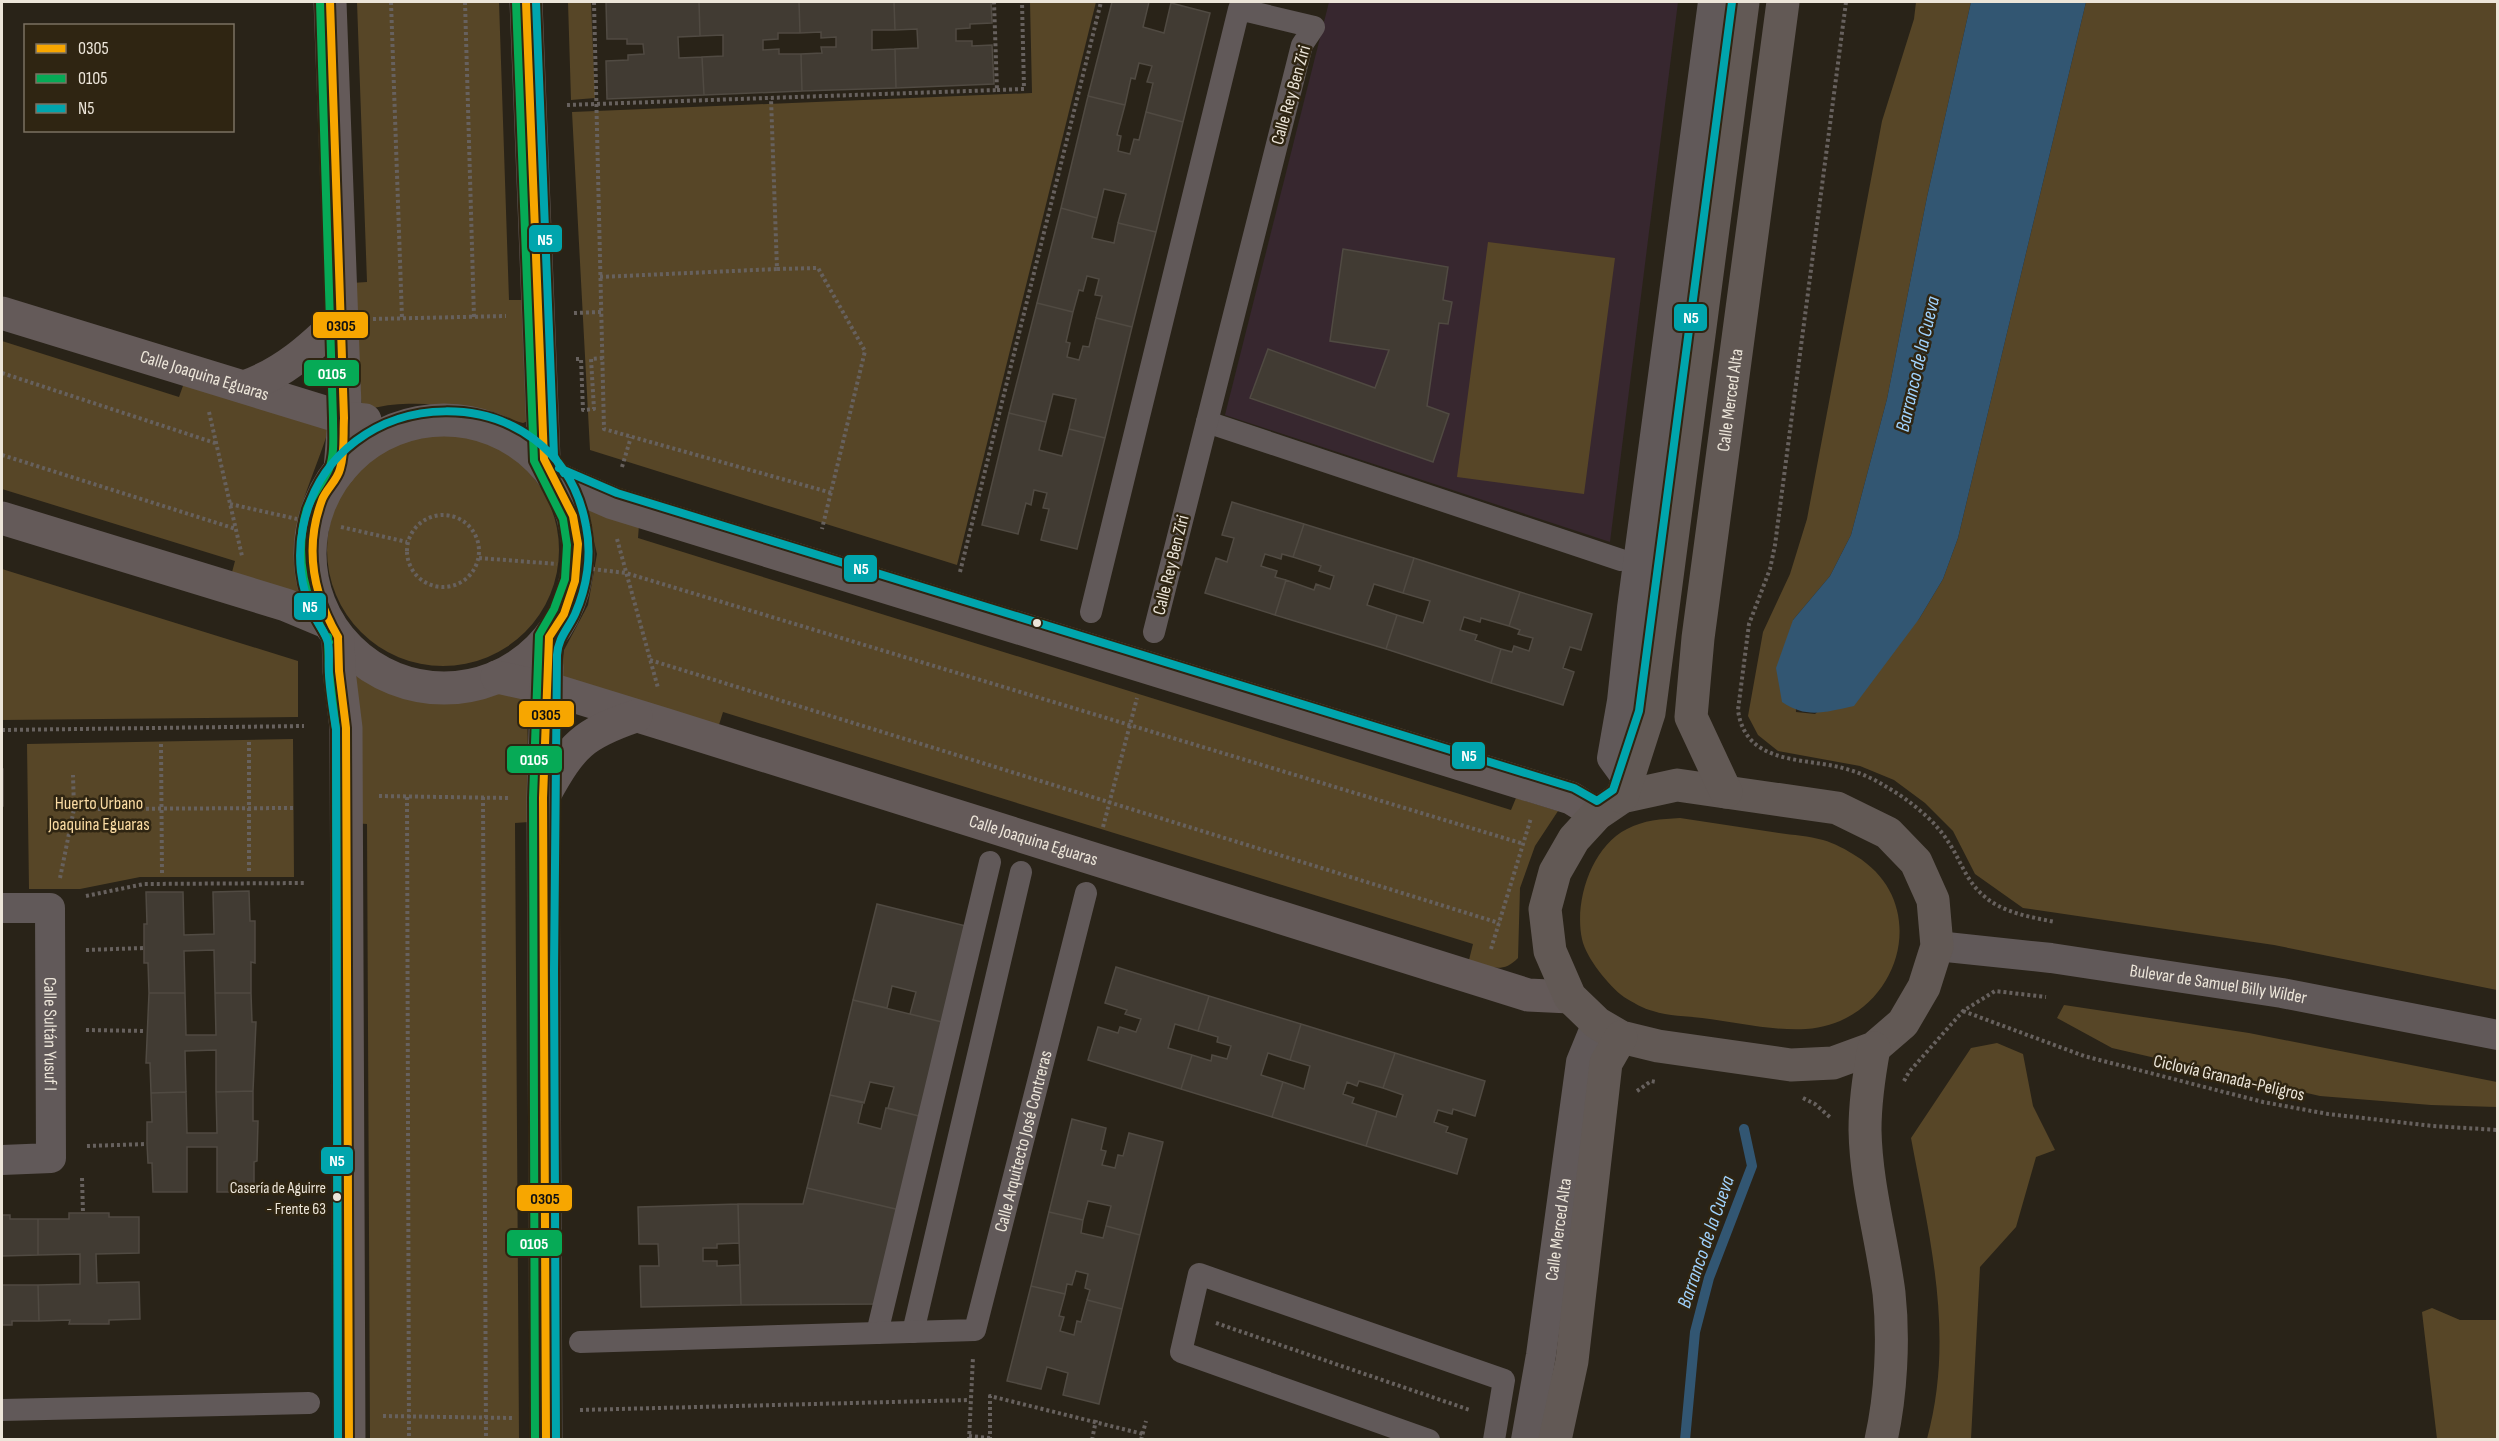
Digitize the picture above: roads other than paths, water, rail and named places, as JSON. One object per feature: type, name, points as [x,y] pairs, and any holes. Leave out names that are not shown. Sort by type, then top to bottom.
[{"type":"main road","points":[[330,2],[353,319],[340,470]]},
{"type":"main road","points":[[526,2],[549,469],[573,516],[578,544],[575,581],[564,614],[549,638],[533,654],[497,677],[463,687],[431,688],[410,684],[383,674],[358,657],[334,630],[319,603],[311,566],[314,522],[324,495],[340,470],[358,451],[379,436],[408,424],[432,420],[474,423],[502,432],[549,469],[613,503],[1571,798],[1616,797],[1677,786],[1837,808],[1888,833],[1916,862],[1933,900],[1937,946],[1924,987],[1903,1023],[1874,1048],[1833,1063],[1791,1065],[1658,1046],[1609,1030],[1570,997],[1550,951],[1545,909],[1555,872],[1574,839],[1616,797],[1648,713],[1743,2]]},
{"type":"main road","name":"Calle Merced Alta","points":[[1726,792],[1691,717],[1698,638],[1782,2]]},
{"type":"main road","name":"Calle Joaquina Eguaras","points":[[2,313],[344,418],[408,424]]},
{"type":"main road","points":[[244,387],[268,379],[353,319]]},
{"type":"main road","points":[[2,518],[286,605],[334,630]]},
{"type":"main road","points":[[334,630],[346,728],[349,1440]]},
{"type":"main road","points":[[546,1440],[529,798],[547,688],[549,638]]},
{"type":"main road","name":"Calle Joaquina Eguaras","points":[[497,677],[648,707],[1528,995],[1570,997]]},
{"type":"main road","points":[[529,798],[574,748],[591,734],[648,707]]},
{"type":"main road","name":"Calle Merced Alta","points":[[1555,1440],[1572,1361],[1609,1030]]},
{"type":"main road","points":[[1874,1048],[1867,1088],[1865,1131],[1889,1295],[1891,1359],[1881,1440]]},
{"type":"street","points":[[1616,797],[1612,758],[1622,701],[1632,608],[1713,2]]},
{"type":"street","name":"Calle Rey Ben Ziri","points":[[1091,612],[1239,9],[1314,27],[1302,45],[1154,632]]},
{"type":"street","points":[[1207,422],[1621,560]]},
{"type":"street","points":[[877,1333],[990,862]]},
{"type":"street","points":[[580,1342],[913,1332],[1022,872]]},
{"type":"street","name":"Calle Arquitecto José Contreras","points":[[913,1332],[975,1330],[1086,893]]},
{"type":"street","name":"Calle Sultán Yusuf I","points":[[2,908],[50,908],[51,1158],[2,1160]]},
{"type":"street","name":"Bulevar de Samuel Billy Wilder","points":[[1937,946],[2051,958],[2282,993],[2498,1035]]},
{"type":"street","name":"Calle Merced Alta","points":[[1526,1440],[1541,1354],[1581,1062],[1609,1030]]},
{"type":"street","points":[[1429,1440],[1181,1353],[1199,1274],[1504,1380],[1496,1429]]},
{"type":"street","points":[[2,1410],[309,1403]]},
{"type":"water","points":[[1971,2],[2086,2],[1958,538],[1943,579],[1919,619],[1854,706],[1816,713],[1800,711],[1782,702],[1776,668],[1793,620],[1830,576],[1851,535],[1887,399],[1927,197]]},
{"type":"waterway","name":"Barranco de la Cueva","points":[[1685,1440],[1695,1332],[1709,1278],[1752,1166],[1744,1129]]},
{"type":"place","name":"Casería de Aguirre - Frente 63","points":[[337,1197]]},
{"type":"park label","name":"Huerto Urbano Joaquina Eguaras","points":[[99,813]]}]
